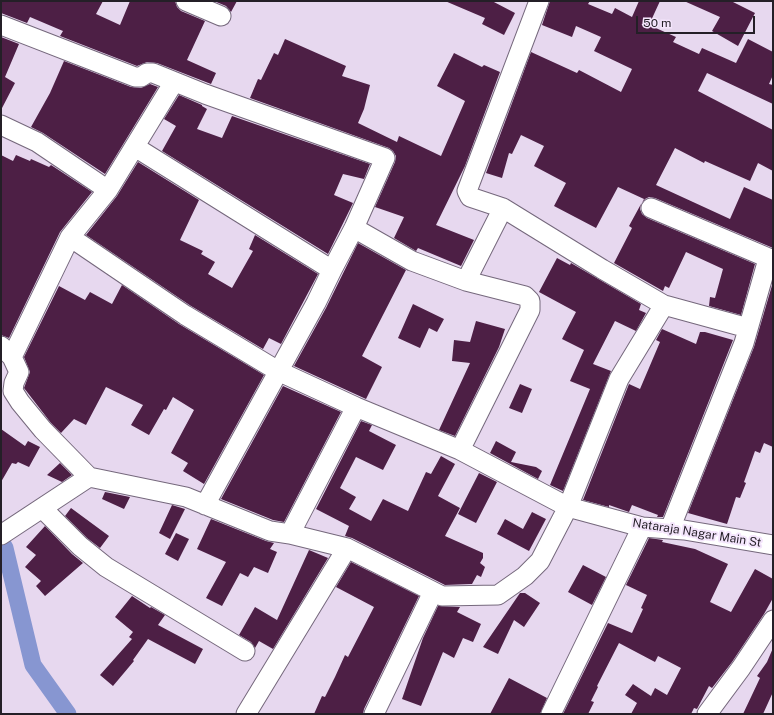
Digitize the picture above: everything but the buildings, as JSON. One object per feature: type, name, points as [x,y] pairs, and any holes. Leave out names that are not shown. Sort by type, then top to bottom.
[{"type":"street","points":[[186,1],[221,16]]},
{"type":"street","points":[[539,1],[467,191],[470,197],[503,208],[664,305],[748,328]]},
{"type":"street","points":[[1,26],[135,77],[141,78],[147,73],[153,73],[174,82],[385,158],[354,228],[316,303],[205,505]]},
{"type":"street","points":[[174,82],[108,190],[70,237],[6,352],[19,372],[14,383],[13,391],[20,402],[43,430],[89,477],[186,497],[270,531],[290,534],[347,548],[382,564],[442,596],[498,595],[524,576],[540,561],[568,507],[619,379],[664,305]]},
{"type":"street","points":[[1,125],[37,142],[108,190]]},
{"type":"street","points":[[135,146],[332,270]]},
{"type":"street","points":[[466,281],[503,208]]},
{"type":"street","points":[[651,208],[770,259],[744,342],[670,529]]},
{"type":"street","points":[[354,228],[412,260],[466,281],[525,296],[530,301],[530,310],[460,450]]},
{"type":"street","name":"Nataraja Nagar Main St","points":[[70,237],[185,315],[278,371],[356,407],[460,450],[568,507],[642,527],[684,530],[773,545]]},
{"type":"street","points":[[290,534],[356,407]]},
{"type":"street","points":[[5,532],[89,477]]},
{"type":"street","points":[[42,508],[80,546],[106,567],[245,651]]},
{"type":"street","points":[[551,714],[642,527]]},
{"type":"street","points":[[246,714],[347,548]]},
{"type":"street","points":[[374,714],[433,592]]},
{"type":"street","points":[[707,714],[741,668],[773,620]]},
{"type":"waterway","points":[[1,541],[5,548],[33,665],[68,714]]}]
